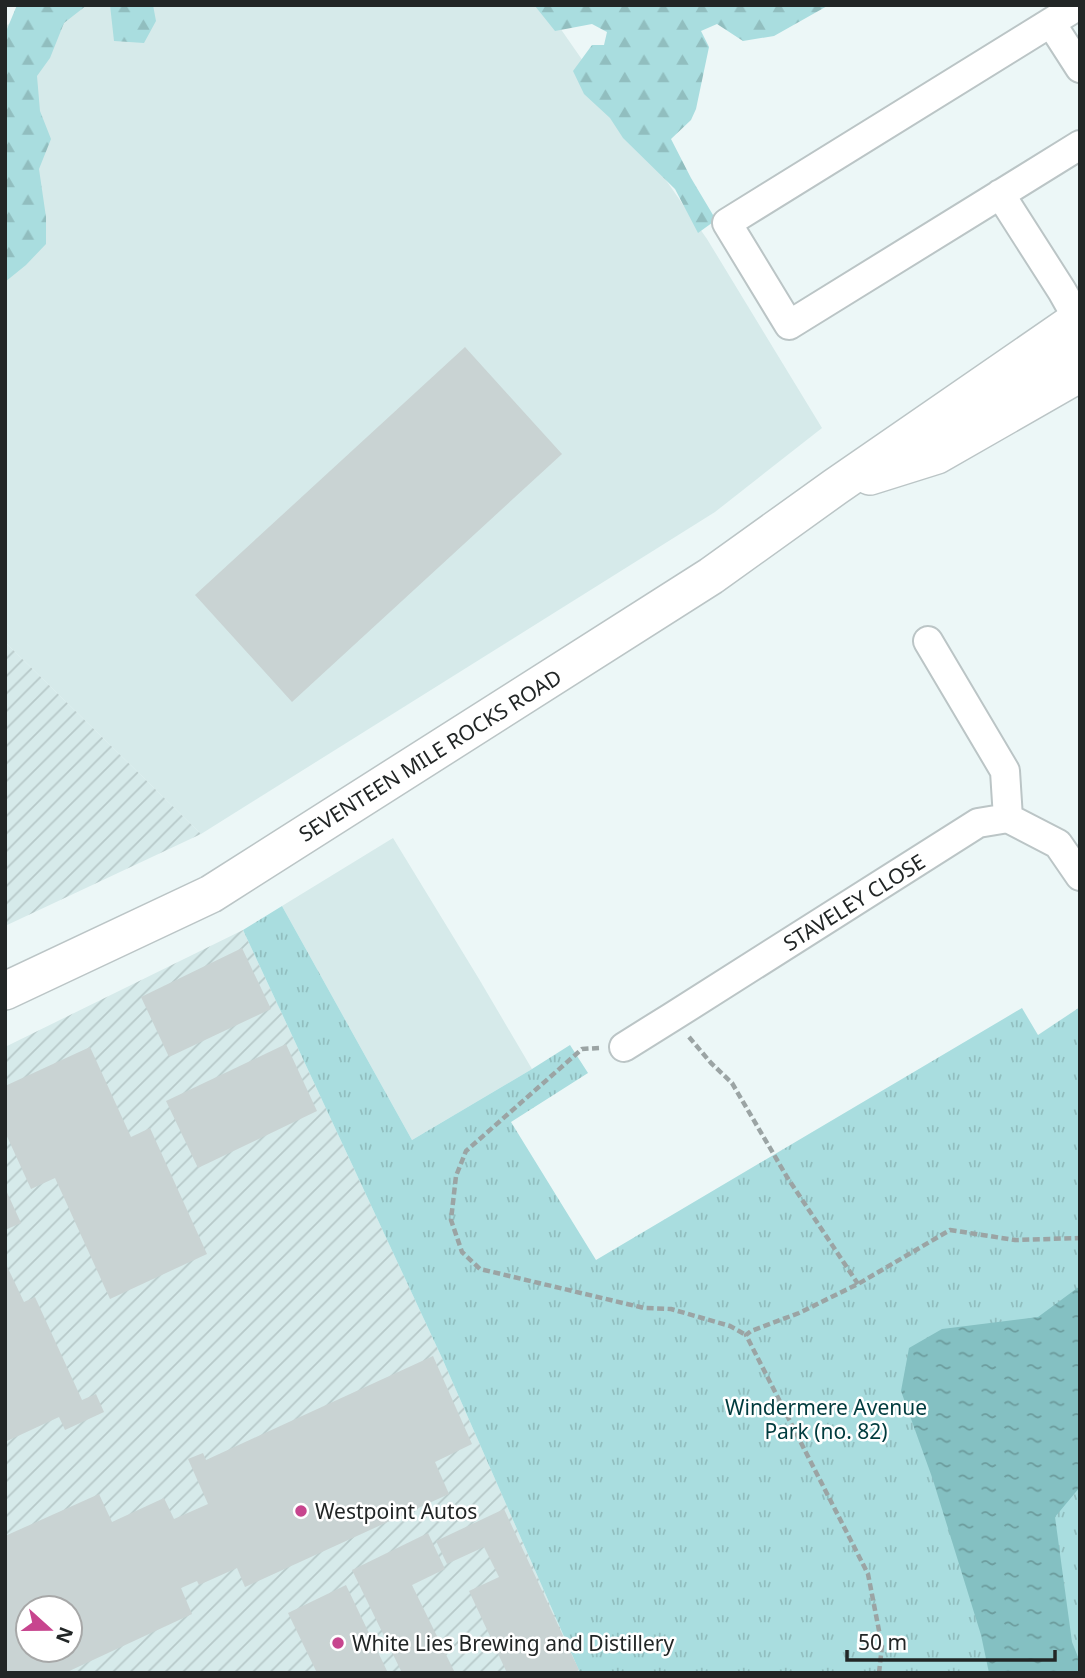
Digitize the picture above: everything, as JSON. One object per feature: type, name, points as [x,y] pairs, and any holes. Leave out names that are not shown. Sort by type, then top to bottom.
[{"type":"main road","name":"SEVENTEEN MILE ROCKS ROAD","points":[[5,991],[211,894],[711,576],[922,427],[1079,326]]},
{"type":"main road","name":"SEVENTEEN MILE ROCKS ROAD","points":[[835,487],[937,455],[1080,373]]},
{"type":"street","points":[[1079,5],[727,223],[789,324],[1080,145]]},
{"type":"street","points":[[1051,23],[1080,68]]},
{"type":"street","points":[[1000,194],[1062,291],[1079,326]]},
{"type":"street","points":[[928,641],[1005,771],[1008,818],[1058,844],[1080,876]]},
{"type":"street","name":"STAVELEY CLOSE","points":[[624,1046],[978,823],[1008,818]]},
{"type":"path","points":[[672,1017],[732,1083],[787,1177],[858,1284]]},
{"type":"path","points":[[624,1046],[582,1049],[466,1151],[456,1176],[452,1220],[462,1252],[480,1269],[644,1308],[671,1309],[730,1326],[746,1335],[868,1574],[881,1646],[878,1673]]},
{"type":"path","points":[[746,1335],[858,1284],[950,1230],[1015,1240],[1080,1238]]},
{"type":"shaded area","points":[[44,5],[544,5],[707,239],[822,428],[715,512],[201,834],[5,642],[5,26]]},
{"type":"shaded area","points":[[5,642],[201,834],[5,926]]},
{"type":"shaded area","points":[[393,838],[532,1069],[412,1140],[282,906]]},
{"type":"shaded area","points":[[243,930],[442,1358],[580,1673],[5,1673],[5,1047]]},
{"type":"green space","points":[[17,5],[87,5],[64,23],[50,58],[37,76],[40,111],[51,139],[39,169],[46,217],[46,244],[5,282],[5,34]]},
{"type":"green space","points":[[110,5],[153,5],[156,21],[144,43],[114,41]]},
{"type":"green space","points":[[527,5],[829,5],[774,36],[743,41],[717,24],[701,31],[709,47],[696,109],[691,120],[671,139],[716,220],[698,233],[675,189],[623,138],[610,118],[584,94],[573,71],[592,45],[604,45],[607,32],[592,24],[555,31],[535,6]]},
{"type":"green space","name":"Windermere Avenue Park (no. 82)","points":[[282,906],[412,1140],[570,1045],[588,1073],[511,1122],[596,1260],[1022,1008],[1038,1035],[1080,1007],[1080,1673],[580,1673],[442,1358],[243,930]]},
{"type":"water","points":[[1080,1286],[1080,1487],[1055,1517],[1072,1642],[1080,1662],[1080,1673],[989,1673],[981,1635],[933,1480],[901,1391],[909,1348],[942,1329],[1038,1317]]},
{"type":"building","points":[[465,347],[562,454],[292,702],[195,595]]},
{"type":"building","points":[[242,948],[271,1009],[169,1057],[141,997]]},
{"type":"building","points":[[286,1044],[317,1111],[198,1168],[166,1101]]},
{"type":"building","points":[[90,1047],[131,1137],[150,1128],[207,1254],[110,1299],[55,1178],[31,1189],[5,1132],[5,1086]]},
{"type":"building","points":[[5,1188],[21,1223],[5,1230]]},
{"type":"building","points":[[5,1262],[24,1302],[35,1297],[82,1400],[96,1394],[104,1412],[65,1430],[59,1417],[5,1442]]},
{"type":"building","name":"Westpoint Autos","points":[[433,1356],[472,1444],[435,1462],[449,1494],[245,1587],[237,1568],[199,1585],[197,1581],[181,1588],[192,1614],[65,1673],[5,1673],[5,1536],[99,1494],[112,1522],[164,1498],[174,1519],[208,1504],[188,1459],[203,1453],[206,1460]]},
{"type":"building","points":[[504,1509],[579,1670],[573,1673],[507,1673],[469,1591],[499,1577],[484,1547],[447,1564],[436,1541]]},
{"type":"building","points":[[428,1533],[445,1569],[412,1585],[455,1673],[402,1673],[352,1570]]},
{"type":"building","name":"White Lies Brewing and Distillery","points":[[346,1585],[388,1673],[317,1673],[288,1613]]},
{"type":"place","name":"Westpoint Autos","points":[[301,1511]]},
{"type":"place","name":"White Lies Brewing and Distillery","points":[[338,1643]]}]
